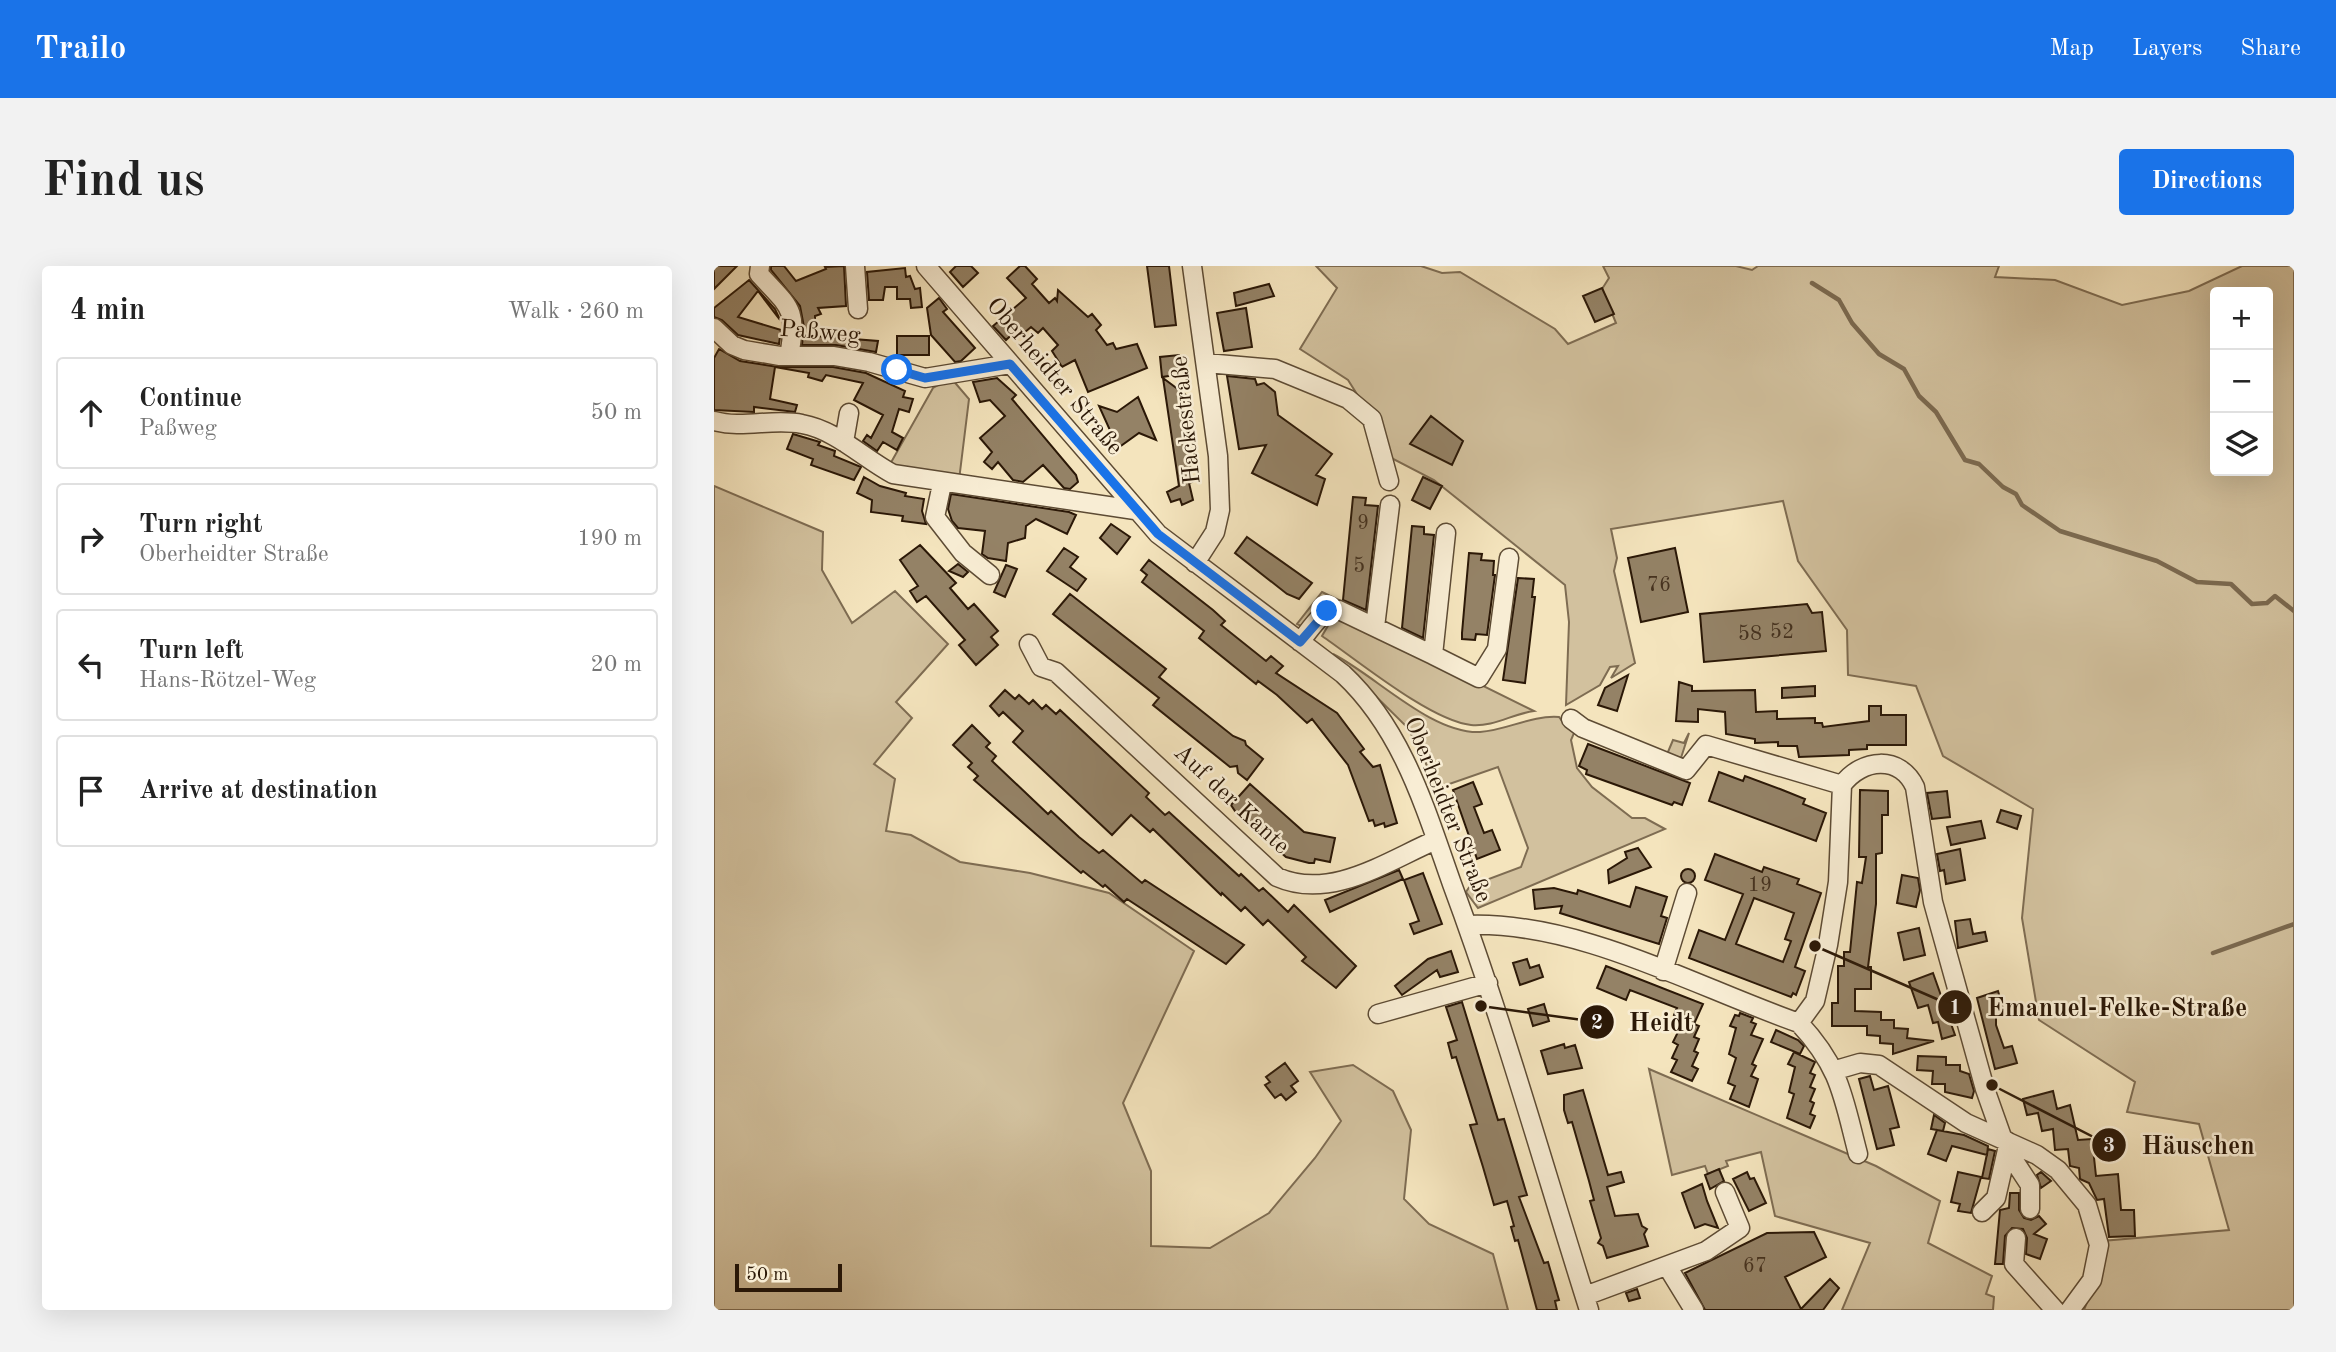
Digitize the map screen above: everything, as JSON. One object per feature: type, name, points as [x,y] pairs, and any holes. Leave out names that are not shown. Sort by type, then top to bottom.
[{"type":"street","points":[[760,266],[759,274],[792,313],[794,323],[789,356]]},
{"type":"street","points":[[855,266],[858,309]]},
{"type":"street","name":"Hackestraße","points":[[1192,266],[1217,456],[1220,510],[1215,532],[1195,563]]},
{"type":"street","name":"Oberheidter Straße","points":[[936,270],[1010,364],[1135,510],[1195,563],[1343,674],[1380,714],[1402,754],[1468,925],[1587,1303],[1706,1251],[1740,1227],[1725,1192]]},
{"type":"street","name":"Paßweg","points":[[714,328],[732,345],[744,350],[789,356],[834,356],[869,362],[925,378],[1010,364]]},
{"type":"street","points":[[1206,363],[1275,369],[1348,400],[1372,419],[1390,481]]},
{"type":"street","points":[[844,442],[849,413]]},
{"type":"street","points":[[714,421],[802,424],[844,442],[862,457],[893,474],[942,484],[1135,510]]},
{"type":"street","points":[[942,484],[935,517],[962,552],[990,575]]},
{"type":"street","points":[[1375,627],[1390,505]]},
{"type":"street","points":[[1433,655],[1446,533]]},
{"type":"street","points":[[1300,642],[1321,616],[1333,609],[1479,678],[1497,649],[1509,558]]},
{"type":"street","name":"Auf der Kante","points":[[1029,644],[1041,667],[1056,673],[1065,681],[1277,877],[1305,886],[1337,883],[1436,840]]},
{"type":"street","points":[[1571,719],[1583,728],[1686,770],[1706,745],[1842,785]]},
{"type":"street","points":[[1799,1023],[1815,1001],[1828,945],[1838,882],[1842,785],[1858,768],[1878,763],[1902,768],[1915,787],[1933,902],[1985,1089],[2005,1143],[2030,1185],[2030,1209]]},
{"type":"street","points":[[1663,971],[1687,893]]},
{"type":"street","points":[[1468,925],[1526,928],[1617,954],[1799,1023],[1820,1045],[1836,1070],[1858,1154]]},
{"type":"street","points":[[1378,1014],[1488,984]]},
{"type":"street","points":[[1836,1070],[1860,1063],[1879,1065],[1966,1123],[2005,1143],[2037,1155],[2058,1170],[2087,1205],[2099,1245],[2092,1280],[2070,1310]]},
{"type":"street","points":[[1982,1212],[1996,1198],[2005,1143]]},
{"type":"street","points":[[2016,1238],[2014,1264],[2055,1310]]},
{"type":"street","points":[[1667,1266],[1694,1310]]},
{"type":"shaded area","points":[[1316,266],[1421,266],[1442,273],[1460,272],[1555,329],[1568,344],[1616,323],[1602,289],[1609,278],[1603,266],[1736,266],[1752,270],[1758,266],[1999,266],[1995,277],[2055,280],[2122,305],[2189,291],[2242,266],[2294,266],[2294,1310],[2084,1310],[2102,1264],[2102,1241],[2229,1230],[2199,1124],[2127,1112],[2135,1082],[2039,1020],[2022,918],[2033,809],[1943,756],[1916,686],[1848,675],[1847,630],[1798,561],[1783,501],[1611,529],[1617,558],[1614,571],[1635,663],[1611,678],[1618,666],[1610,667],[1600,685],[1566,705],[1569,622],[1565,585],[1434,480],[1374,449],[1381,432],[1348,380],[1300,349],[1337,288]]},
{"type":"shaded area","points":[[951,378],[969,399],[959,480],[889,466],[933,388]]},
{"type":"shaded area","points":[[714,486],[823,532],[822,570],[852,623],[895,591],[948,644],[896,702],[912,718],[874,764],[895,779],[886,831],[911,835],[960,862],[1030,873],[1109,893],[1194,951],[1123,1103],[1151,1171],[1151,1246],[1210,1248],[1269,1213],[1315,1158],[1341,1121],[1310,1072],[1353,1065],[1393,1091],[1411,1130],[1404,1199],[1429,1224],[1493,1254],[1508,1310],[714,1310]]},
{"type":"shaded area","points":[[1322,592],[1349,605],[1326,606],[1301,626],[1297,624]]},
{"type":"shaded area","points":[[1338,618],[1350,620],[1534,711],[1479,725],[1455,721],[1436,713],[1395,688],[1322,636],[1329,624]]},
{"type":"shaded area","points":[[1333,654],[1423,714],[1461,730],[1490,731],[1549,717],[1559,717],[1562,721],[1577,726],[1571,740],[1577,768],[1592,787],[1632,818],[1645,818],[1665,829],[1478,908],[1466,892],[1470,886],[1521,867],[1528,848],[1498,767],[1435,789],[1425,761],[1408,728]]},
{"type":"shaded area","points":[[1689,733],[1680,761],[1665,759],[1673,740],[1684,743]]},
{"type":"shaded area","points":[[1649,1069],[1876,1166],[1940,1201],[1928,1243],[1992,1276],[1986,1294],[1994,1297],[1993,1310],[1842,1310],[1870,1243],[1775,1216],[1761,1152],[1726,1161],[1728,1166],[1708,1174],[1705,1166],[1672,1175]]},
{"type":"building","points":[[714,266],[737,266],[714,289]]},
{"type":"building","points":[[771,266],[784,266],[796,281],[826,269],[825,267],[844,266],[846,306],[818,308],[821,314],[815,316],[815,336],[878,341],[876,352],[836,345],[802,345],[804,327],[800,306],[771,270]]},
{"type":"building","points":[[956,266],[971,266],[978,273],[963,287],[950,272]]},
{"type":"building","points":[[1020,266],[1025,266],[1037,279],[1032,284],[1049,303],[1055,298],[1057,301],[1058,290],[1088,317],[1092,314],[1101,325],[1096,330],[1107,345],[1113,343],[1116,349],[1137,344],[1147,368],[1088,392],[1075,360],[1062,367],[1052,351],[1058,345],[1043,328],[1038,333],[1031,327],[1024,333],[1019,328],[1006,340],[993,326],[1026,298],[1007,278]]},
{"type":"building","points":[[1147,266],[1169,266],[1176,325],[1155,327]]},
{"type":"building","points":[[905,268],[906,277],[910,276],[915,289],[920,288],[922,307],[911,308],[910,299],[897,299],[897,287],[885,287],[883,300],[869,300],[867,272]]},
{"type":"building","points":[[749,280],[775,309],[780,320],[758,291],[738,317],[781,330],[779,344],[738,335],[722,320],[714,317],[714,308]]},
{"type":"building","points":[[1269,284],[1274,296],[1236,306],[1234,293]]},
{"type":"building","points":[[1602,288],[1614,314],[1595,322],[1583,296]]},
{"type":"building","points":[[939,298],[947,309],[943,312],[975,348],[961,361],[955,362],[931,335],[927,308]]},
{"type":"building","points":[[1246,308],[1252,347],[1224,351],[1217,313]]},
{"type":"building","points":[[897,336],[929,336],[929,355],[897,355]]},
{"type":"building","points":[[719,349],[740,361],[778,367],[833,367],[866,373],[905,391],[903,397],[913,399],[909,412],[899,409],[892,432],[903,438],[897,450],[883,442],[877,451],[863,441],[867,435],[871,438],[883,415],[854,400],[863,383],[826,375],[822,381],[808,377],[809,373],[775,367],[770,399],[797,405],[795,412],[754,407],[754,412],[714,410],[714,358]]},
{"type":"building","points":[[1179,355],[1182,374],[1162,377],[1160,357]]},
{"type":"building","points":[[1227,376],[1255,379],[1257,385],[1264,383],[1275,392],[1278,415],[1332,454],[1316,475],[1325,479],[1317,505],[1252,473],[1266,445],[1239,449]]},
{"type":"building","points":[[997,378],[1016,395],[1012,399],[1076,475],[1078,482],[1070,489],[1064,488],[1043,465],[1023,482],[1013,480],[998,462],[992,469],[984,462],[992,452],[980,438],[1005,416],[990,400],[980,402],[973,382]]},
{"type":"building","points":[[1163,378],[1187,396],[1184,400],[1186,414],[1182,414],[1190,435],[1186,437],[1191,459],[1187,460],[1192,470],[1188,472],[1192,482],[1189,483],[1193,500],[1182,505],[1180,499],[1171,502],[1167,492],[1179,486]]},
{"type":"building","points":[[1138,397],[1156,440],[1139,433],[1118,448],[1099,406],[1117,412]]},
{"type":"building","points":[[1431,416],[1463,441],[1452,465],[1410,444]]},
{"type":"building","points":[[793,434],[820,442],[818,445],[835,451],[834,456],[861,467],[854,480],[811,465],[813,459],[787,449]]},
{"type":"building","points":[[864,477],[880,486],[906,493],[905,496],[924,499],[922,511],[926,524],[902,521],[903,516],[871,512],[872,500],[857,493]]},
{"type":"building","points":[[1423,477],[1442,486],[1430,509],[1412,500]]},
{"type":"building","points":[[951,494],[1076,515],[1067,534],[1036,519],[1026,526],[1025,538],[1008,543],[1006,561],[988,558],[982,554],[985,531],[958,528],[952,521],[948,509]]},
{"type":"building","points":[[1353,497],[1366,498],[1365,505],[1378,506],[1366,610],[1343,600]]},
{"type":"building","points":[[1111,524],[1130,537],[1117,554],[1100,538]]},
{"type":"building","points":[[1412,526],[1424,527],[1424,534],[1434,535],[1423,638],[1402,628]]},
{"type":"building","points":[[1247,537],[1312,583],[1299,599],[1287,594],[1235,553]]},
{"type":"building","points":[[920,545],[956,583],[950,588],[968,609],[974,604],[998,631],[991,637],[998,645],[976,665],[959,645],[965,640],[926,596],[917,602],[910,591],[918,586],[900,560]]},
{"type":"building","points":[[1064,548],[1078,557],[1070,567],[1086,579],[1077,591],[1047,571]]},
{"type":"building","points":[[1675,548],[1688,612],[1641,622],[1628,558]]},
{"type":"building","points":[[1469,553],[1482,554],[1481,560],[1494,561],[1495,575],[1487,635],[1476,634],[1475,640],[1462,639]]},
{"type":"building","points":[[1149,560],[1213,610],[1225,621],[1221,625],[1266,661],[1271,656],[1283,666],[1276,673],[1337,713],[1364,749],[1360,752],[1373,767],[1380,765],[1397,823],[1385,827],[1384,823],[1375,826],[1373,820],[1369,821],[1348,765],[1312,719],[1307,723],[1277,695],[1258,681],[1256,684],[1199,638],[1204,631],[1142,582],[1147,575],[1141,570]]},
{"type":"building","points":[[958,564],[968,572],[963,577],[949,571]]},
{"type":"building","points":[[1006,565],[1017,569],[1005,597],[994,592]]},
{"type":"building","points":[[1518,578],[1534,579],[1532,597],[1535,597],[1525,683],[1503,680]]},
{"type":"building","points":[[1070,594],[1166,669],[1159,677],[1233,736],[1245,741],[1246,745],[1263,759],[1247,780],[1238,773],[1237,766],[1230,767],[1153,705],[1159,698],[1053,614]]},
{"type":"building","points":[[1807,604],[1812,613],[1822,612],[1826,651],[1704,662],[1700,614]]},
{"type":"building","points":[[1628,675],[1617,711],[1598,705],[1605,688]]},
{"type":"building","points":[[1679,682],[1692,686],[1692,691],[1755,690],[1756,712],[1777,711],[1777,719],[1815,718],[1815,723],[1822,723],[1823,727],[1869,721],[1869,706],[1881,706],[1881,715],[1906,715],[1906,745],[1867,745],[1867,749],[1849,750],[1849,755],[1799,757],[1797,746],[1778,746],[1778,742],[1755,743],[1755,739],[1726,734],[1725,712],[1698,709],[1698,722],[1676,721]]},
{"type":"building","points":[[1815,686],[1815,696],[1782,698],[1782,688]]},
{"type":"building","points":[[1005,690],[1015,699],[1019,695],[1029,704],[1033,700],[1042,709],[1046,705],[1056,714],[1060,710],[1149,793],[1146,797],[1165,815],[1169,812],[1239,876],[1241,874],[1259,891],[1263,888],[1288,912],[1294,905],[1356,966],[1336,988],[1302,961],[1306,957],[1268,920],[1263,925],[1245,907],[1241,911],[1153,829],[1150,832],[1131,815],[1112,835],[1013,742],[1023,731],[1003,712],[999,716],[990,706]]},
{"type":"building","points":[[972,725],[990,743],[986,747],[996,756],[992,761],[1048,814],[1051,811],[1099,853],[1103,850],[1142,883],[1145,880],[1244,945],[1226,964],[1127,899],[1124,902],[1105,885],[1103,887],[1083,871],[1081,873],[974,780],[978,776],[968,767],[972,763],[953,745]]},
{"type":"building","points":[[1588,744],[1690,783],[1682,805],[1674,802],[1672,805],[1586,774],[1587,770],[1579,766]]},
{"type":"building","points":[[1719,772],[1743,781],[1745,776],[1780,789],[1805,799],[1803,804],[1826,813],[1816,841],[1709,801]]},
{"type":"building","points":[[1473,782],[1482,804],[1474,807],[1484,833],[1492,830],[1500,850],[1477,859],[1453,790]]},
{"type":"building","points":[[1250,784],[1304,832],[1335,838],[1330,862],[1315,859],[1314,863],[1309,863],[1286,857],[1235,811],[1231,805]]},
{"type":"building","points":[[1860,790],[1888,791],[1888,815],[1882,815],[1882,853],[1876,854],[1876,904],[1868,967],[1871,967],[1871,989],[1855,989],[1855,1011],[1881,1012],[1881,1020],[1894,1020],[1894,1028],[1908,1029],[1907,1038],[1934,1041],[1893,1054],[1893,1044],[1880,1043],[1880,1036],[1867,1035],[1867,1026],[1832,1026],[1832,1003],[1838,1003],[1838,966],[1844,966],[1844,952],[1850,952],[1857,882],[1862,883],[1866,857],[1859,857]]},
{"type":"building","points":[[1947,791],[1950,817],[1932,819],[1927,793]]},
{"type":"building","points":[[2001,810],[2021,816],[2017,829],[1997,822]]},
{"type":"building","points":[[1981,821],[1985,838],[1951,845],[1947,827]]},
{"type":"building","points":[[1638,848],[1651,867],[1609,883],[1608,870],[1627,858],[1625,852]]},
{"type":"building","points":[[1960,849],[1965,880],[1946,884],[1944,870],[1940,871],[1937,854]]},
{"type":"building","points":[[1715,854],[1762,872],[1764,867],[1799,879],[1797,884],[1821,893],[1795,967],[1805,971],[1796,995],[1793,993],[1791,997],[1689,958],[1699,930],[1725,940],[1743,894],[1705,880]],"holes":[[[1754,898],[1794,913],[1785,939],[1791,941],[1783,962],[1736,944]]]},
{"type":"building","points":[[1685,869],[1691,869],[1695,876],[1691,883],[1685,883],[1681,879],[1681,873]]},
{"type":"building","points":[[1399,870],[1403,879],[1330,912],[1325,900]]},
{"type":"building","points":[[1423,873],[1442,924],[1414,934],[1410,924],[1419,921],[1404,880]]},
{"type":"building","points":[[1902,875],[1918,878],[1920,890],[1916,907],[1897,903]]},
{"type":"building","points":[[1636,887],[1667,897],[1661,916],[1667,918],[1659,944],[1560,913],[1562,906],[1535,909],[1533,890],[1554,888],[1577,894],[1578,890],[1630,907]]},
{"type":"building","points":[[1970,919],[1973,934],[1985,932],[1987,941],[1958,948],[1955,921]]},
{"type":"building","points":[[1919,928],[1925,955],[1904,960],[1898,933]]},
{"type":"building","points":[[1451,951],[1458,972],[1440,977],[1437,970],[1402,995],[1395,986],[1428,959]]},
{"type":"building","points":[[1527,959],[1530,968],[1539,965],[1543,977],[1520,985],[1513,963]]},
{"type":"building","points":[[1606,966],[1703,1004],[1694,1024],[1699,1026],[1694,1037],[1699,1039],[1694,1051],[1698,1053],[1692,1066],[1698,1069],[1692,1081],[1671,1072],[1677,1060],[1672,1058],[1678,1045],[1673,1042],[1679,1030],[1672,1028],[1678,1017],[1674,1015],[1677,1008],[1630,990],[1626,1000],[1597,988]]},
{"type":"building","points":[[1933,973],[1955,1035],[1942,1039],[1938,1022],[1933,1023],[1928,1005],[1918,1008],[1909,982]]},
{"type":"building","points":[[1998,991],[2005,1015],[1996,1017],[1996,1025],[2004,1048],[2012,1046],[2017,1063],[1995,1069],[1977,998]]},
{"type":"building","points":[[1462,1002],[1498,1120],[1504,1119],[1527,1195],[1519,1197],[1544,1263],[1548,1262],[1559,1300],[1555,1301],[1557,1310],[1537,1310],[1518,1240],[1515,1241],[1511,1227],[1514,1226],[1507,1201],[1494,1205],[1470,1125],[1477,1124],[1456,1057],[1452,1058],[1448,1043],[1457,1040],[1446,1007]]},
{"type":"building","points":[[1544,1004],[1549,1021],[1533,1026],[1528,1009]]},
{"type":"building","points":[[1740,1013],[1753,1018],[1751,1022],[1756,1024],[1751,1035],[1763,1039],[1752,1064],[1756,1066],[1751,1076],[1758,1079],[1749,1107],[1730,1099],[1735,1086],[1728,1083],[1736,1058],[1729,1054],[1736,1028],[1730,1026],[1735,1015],[1739,1016]]},
{"type":"building","points":[[1776,1030],[1798,1040],[1804,1046],[1800,1054],[1771,1042]]},
{"type":"building","points":[[1564,1044],[1565,1048],[1575,1045],[1582,1068],[1548,1074],[1541,1051]]},
{"type":"building","points":[[1794,1052],[1815,1062],[1810,1073],[1815,1075],[1810,1087],[1815,1089],[1810,1101],[1814,1103],[1810,1114],[1815,1116],[1810,1128],[1787,1118],[1794,1094],[1789,1092],[1795,1067],[1788,1064]]},
{"type":"building","points":[[1918,1056],[1946,1057],[1946,1065],[1960,1065],[1960,1071],[1969,1074],[1974,1091],[1972,1098],[1945,1092],[1945,1084],[1932,1084],[1933,1071],[1917,1070]]},
{"type":"building","points":[[1285,1063],[1298,1081],[1291,1086],[1296,1092],[1286,1100],[1281,1094],[1275,1098],[1265,1085],[1270,1082],[1266,1077]]},
{"type":"building","points":[[1870,1076],[1874,1090],[1888,1086],[1899,1127],[1890,1129],[1894,1145],[1877,1149],[1859,1079]]},
{"type":"building","points":[[1583,1090],[1608,1175],[1621,1172],[1624,1182],[1607,1187],[1615,1216],[1638,1214],[1642,1226],[1647,1229],[1644,1234],[1648,1246],[1607,1258],[1603,1246],[1598,1243],[1601,1238],[1590,1201],[1594,1200],[1572,1122],[1568,1123],[1564,1110],[1564,1095]]},
{"type":"building","points":[[2053,1091],[2057,1109],[2070,1105],[2078,1140],[2092,1139],[2096,1176],[2118,1174],[2121,1210],[2134,1210],[2135,1236],[2109,1237],[2104,1199],[2097,1200],[2089,1183],[2080,1179],[2079,1168],[2070,1166],[2068,1149],[2055,1150],[2053,1129],[2042,1131],[2038,1113],[2027,1115],[2023,1099]]},
{"type":"building","points":[[1934,1115],[1945,1123],[1943,1131],[1931,1129]]},
{"type":"building","points":[[1937,1130],[1964,1135],[1988,1146],[1987,1155],[1952,1146],[1946,1161],[1928,1154]]},
{"type":"building","points":[[1988,1149],[1995,1151],[1989,1179],[1982,1178]]},
{"type":"building","points":[[1719,1169],[1724,1181],[1710,1189],[1705,1175]]},
{"type":"building","points":[[1747,1172],[1750,1179],[1754,1178],[1766,1203],[1749,1211],[1733,1179]]},
{"type":"building","points":[[1958,1172],[1981,1177],[1971,1213],[1958,1211],[1960,1204],[1951,1202]]},
{"type":"building","points":[[2041,1172],[2051,1181],[2041,1188],[2037,1175]]},
{"type":"building","points":[[1702,1184],[1718,1228],[1705,1224],[1695,1228],[1688,1210],[1682,1193]]},
{"type":"building","points":[[2010,1193],[2019,1193],[2019,1210],[2024,1218],[2031,1220],[2039,1216],[2046,1224],[2034,1234],[2047,1239],[2040,1259],[2026,1254],[2027,1238],[2023,1229],[2012,1228],[2005,1236],[2003,1264],[1995,1264],[2000,1210],[2009,1208]]},
{"type":"building","points":[[1814,1232],[1826,1257],[1785,1277],[1801,1309],[1830,1279],[1839,1288],[1823,1310],[1705,1310],[1685,1273],[1767,1233]]},
{"type":"building","points":[[1637,1289],[1640,1298],[1629,1301],[1626,1293]]},
{"type":"waterway","points":[[1812,283],[1839,300],[1852,323],[1879,354],[1904,369],[1919,396],[1936,412],[1965,460],[1979,464],[2003,487],[2016,494],[2022,505],[2060,531],[2157,561],[2197,582],[2231,584],[2252,604],[2267,603],[2275,596],[2294,611]]},
{"type":"waterway","points":[[2213,953],[2294,924]]},
{"type":"place","name":"Emanuel-Felke-Straße","points":[[1815,946]]},
{"type":"place","name":"Heidt","points":[[1481,1006]]},
{"type":"place","name":"Häuschen","points":[[1992,1085]]},
{"type":"route","points":[[897,370],[925,378],[1010,364],[1135,510],[1158,534],[1195,563],[1300,642],[1327,611]]}]
